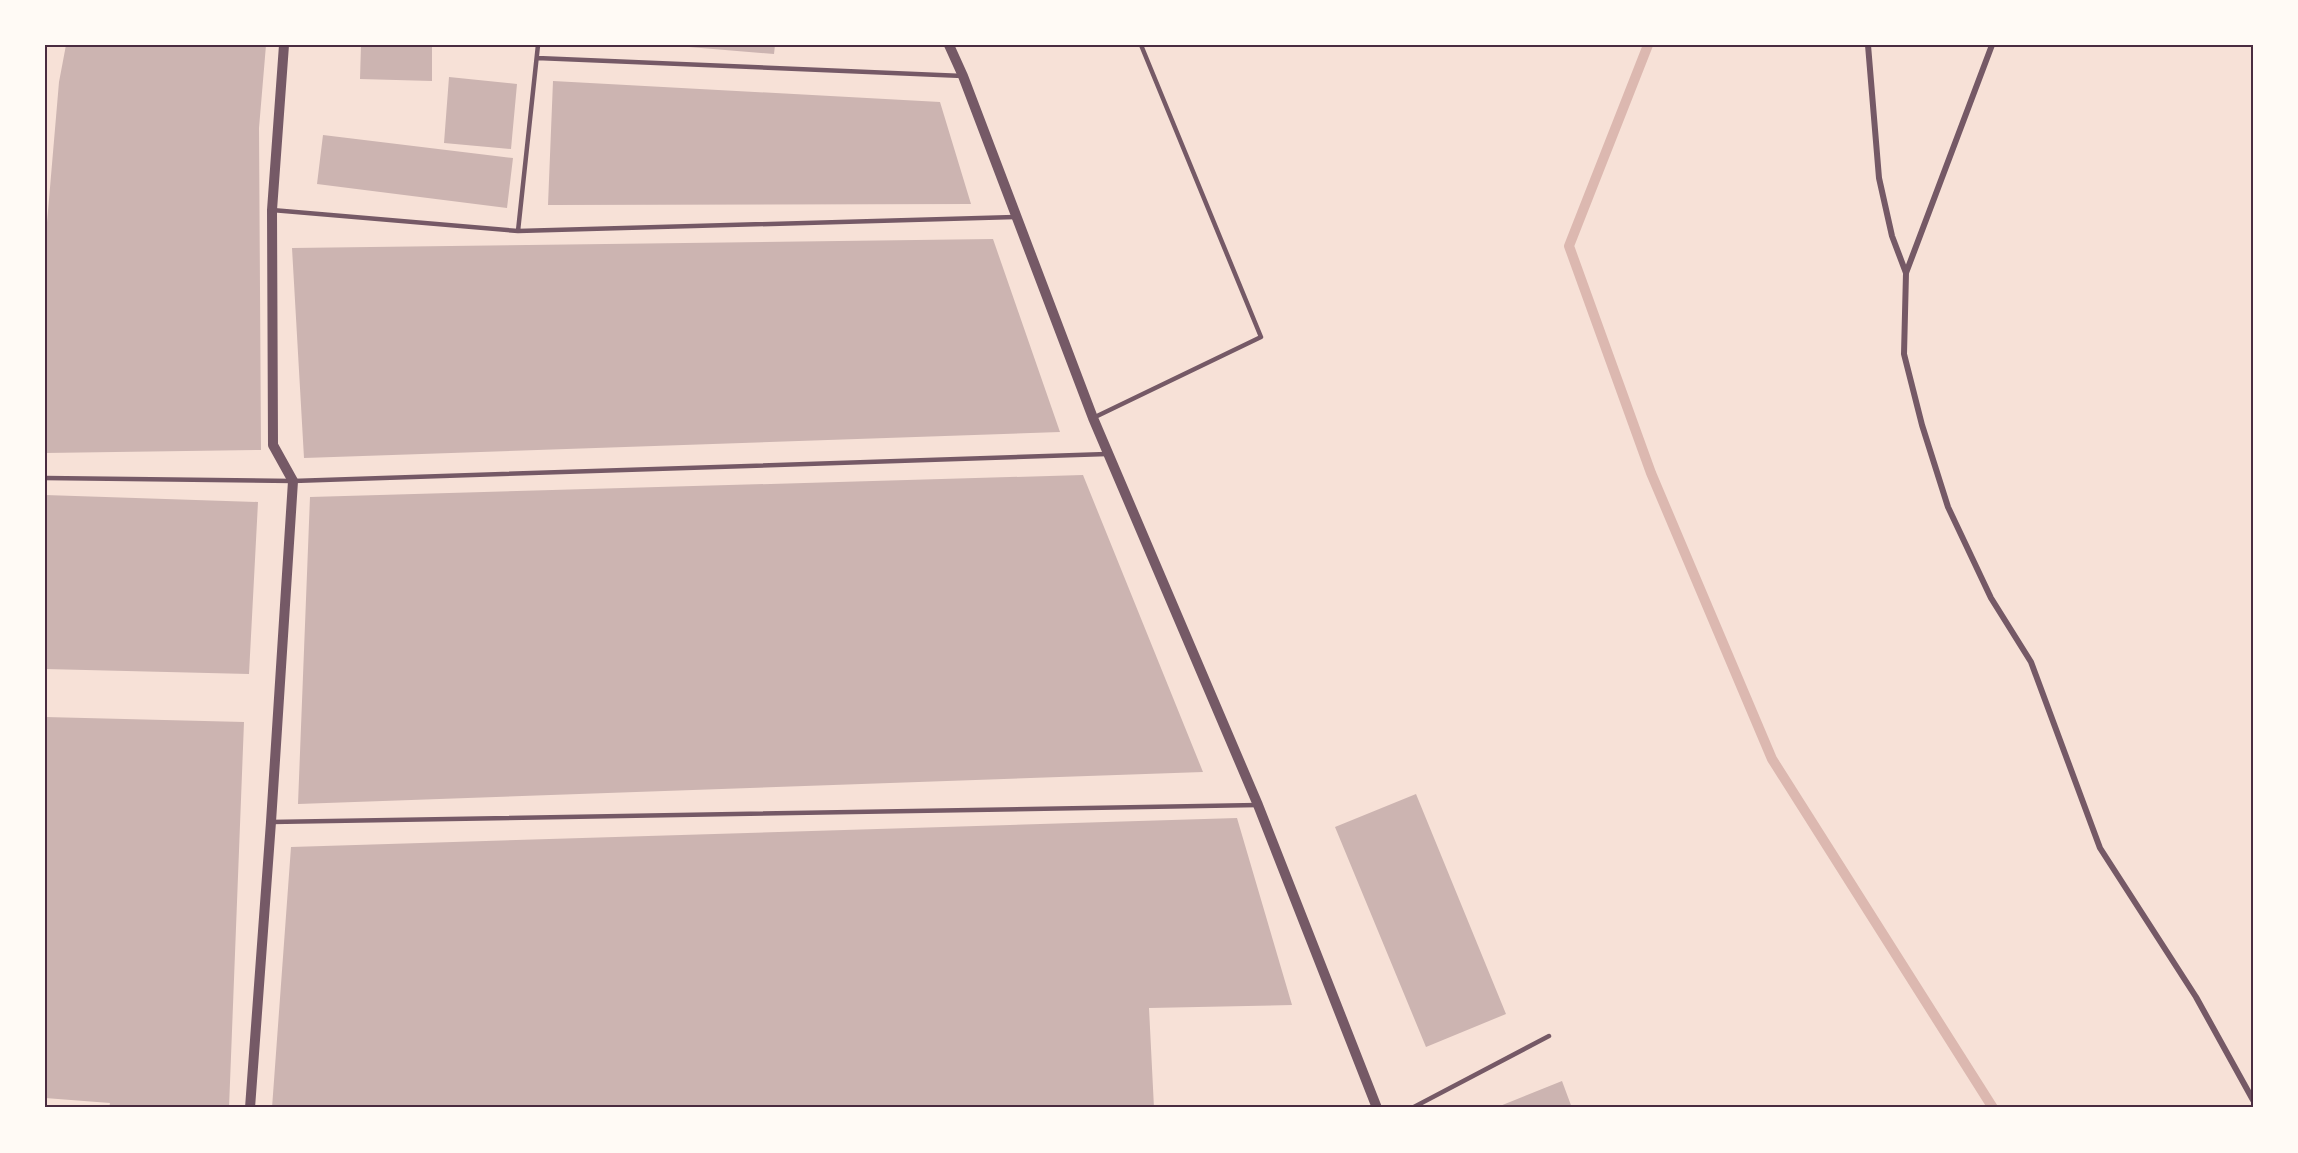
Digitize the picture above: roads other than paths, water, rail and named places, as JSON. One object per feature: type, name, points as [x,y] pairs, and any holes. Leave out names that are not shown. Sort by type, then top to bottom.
[{"type":"street","points":[[250,1108],[271,822],[292,481],[273,445],[272,210],[284,45]]},
{"type":"street","points":[[949,45],[963,76],[1093,418],[1258,805],[1377,1108]]},
{"type":"street","points":[[1869,45],[1879,178],[1892,236],[1906,273]]},
{"type":"street","points":[[1992,45],[1906,273],[1904,354],[1922,425],[1948,507],[1990,598],[2031,662],[2100,848],[2196,997],[2253,1100]]},
{"type":"lane","points":[[518,231],[538,45]]},
{"type":"lane","points":[[1093,418],[1261,337],[1141,45]]},
{"type":"lane","points":[[537,58],[963,76]]},
{"type":"lane","points":[[272,210],[518,231],[1017,217]]},
{"type":"lane","points":[[45,478],[292,481],[1108,454]]},
{"type":"lane","points":[[271,822],[1258,805]]},
{"type":"lane","points":[[1412,1108],[1549,1036]]},
{"type":"waterway","points":[[1648,45],[1569,246],[1651,473],[1772,759],[1993,1108]]}]
